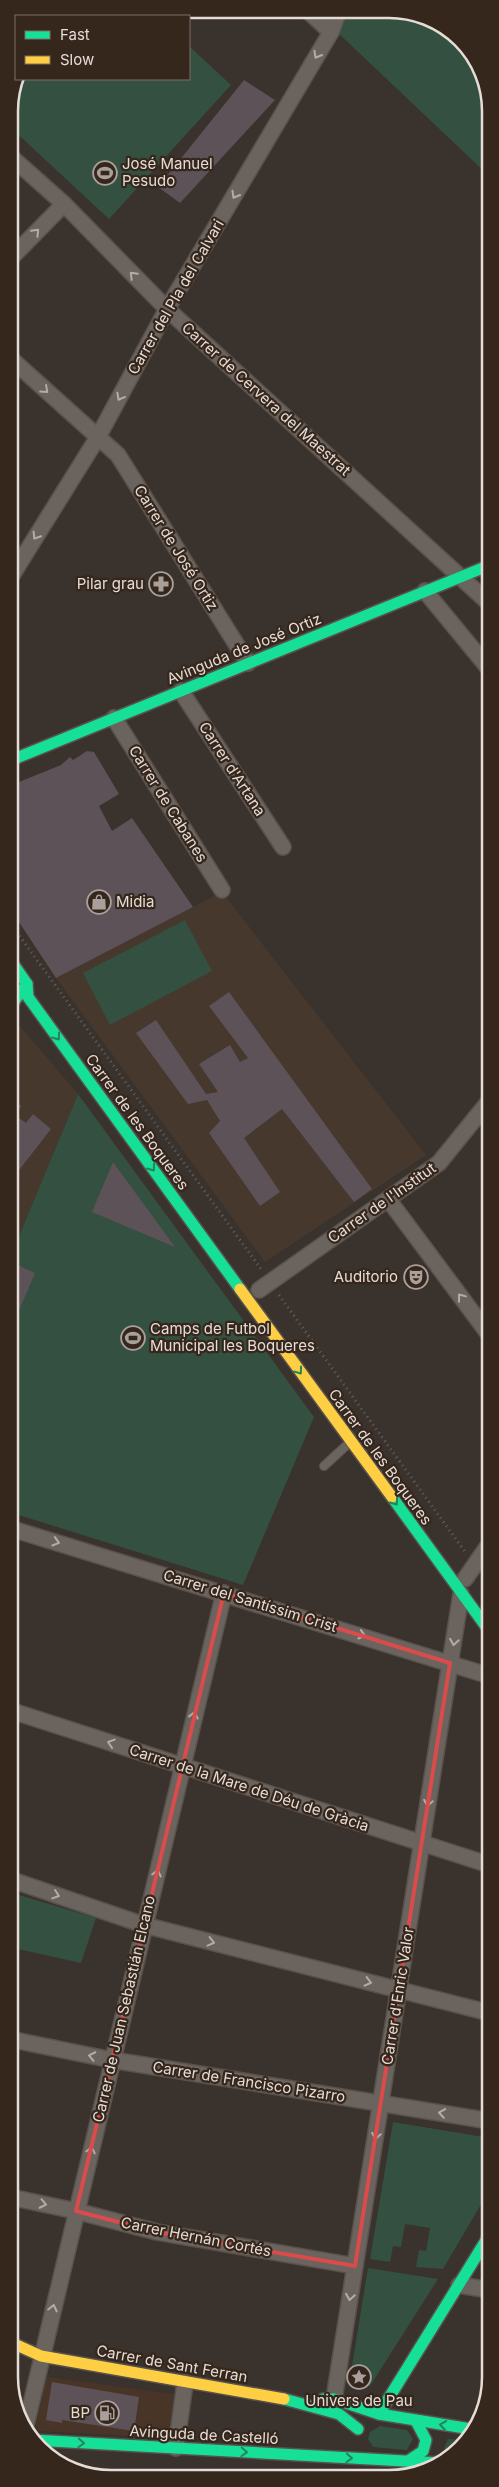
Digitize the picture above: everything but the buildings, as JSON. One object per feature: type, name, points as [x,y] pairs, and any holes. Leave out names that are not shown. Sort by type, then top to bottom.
[{"type":"street","points":[[316,18],[331,32]]},
{"type":"street","name":"Carrer del Pla del Calvari","points":[[18,566],[98,437],[167,310],[331,32],[336,18]]},
{"type":"street","name":"Carrer de Cervera del Maestrat","points":[[18,163],[64,204],[167,310],[482,596]]},
{"type":"street","points":[[18,251],[64,204]]},
{"type":"street","name":"Carrer de José Ortiz","points":[[18,365],[118,455],[248,663]]},
{"type":"street","name":"Avinguda de José Ortiz","points":[[18,757],[482,569]]},
{"type":"street","points":[[425,591],[482,660]]},
{"type":"street","name":"Carrer d'Artana","points":[[181,691],[283,847]]},
{"type":"street","name":"Carrer de Cabanes","points":[[114,718],[222,890]]},
{"type":"street","name":"Carrer de les Boqueres","points":[[18,971],[27,984],[39,990]]},
{"type":"street","points":[[18,996],[27,984]]},
{"type":"street","name":"Carrer de les Boqueres","points":[[27,984],[28,997],[256,1292],[350,1441],[481,1620]]},
{"type":"street","name":"Carrer de l'Institut","points":[[256,1292],[438,1164],[482,1110]]},
{"type":"street","points":[[388,1199],[481,1325]]},
{"type":"street","name":"Carrer de les Boqueres","points":[[426,1524],[481,1601]]},
{"type":"street","name":"Carrer del Santíssim Crist","points":[[18,1531],[481,1673]]},
{"type":"street","points":[[465,1579],[481,1555]]},
{"type":"street","name":"Carrer de Juan Sebastián Elcano","points":[[27,2419],[224,1593]]},
{"type":"street","name":"Carrer d'Enric Valor","points":[[334,2399],[462,1594]]},
{"type":"street","name":"Carrer de la Mare de Déu de Gràcia","points":[[18,1713],[422,1845],[481,1862]]},
{"type":"street","points":[[18,1882],[144,1925],[481,2011]]},
{"type":"street","name":"Carrer de Francisco Pizarro","points":[[18,2041],[112,2060],[481,2120]]},
{"type":"street","name":"Carrer Hernán Cortés","points":[[18,2199],[76,2211],[157,2232],[355,2266]]},
{"type":"street","points":[[380,2414],[481,2249]]},
{"type":"street","points":[[459,2285],[481,2289]]},
{"type":"street","name":"Carrer de Sant Ferran","points":[[18,2346],[42,2356],[185,2383],[298,2401],[338,2414],[358,2429]]},
{"type":"street","name":"Carrer de Sant Ferran","points":[[18,2358],[42,2356]]},
{"type":"street","points":[[176,2448],[185,2383]]},
{"type":"street","name":"Carrer de Sant Ferran","points":[[298,2401],[334,2399],[380,2414]]},
{"type":"street","points":[[424,2462],[374,2459],[358,2443],[356,2433],[369,2418],[380,2414],[466,2428]]},
{"type":"street","points":[[408,2461],[423,2450],[426,2440],[422,2429],[416,2421]]},
{"type":"street","name":"Avinguda de Castelló","points":[[44,2441],[374,2459]]},
{"type":"lane","points":[[324,1466],[350,1441]]},
{"type":"path","points":[[18,935],[65,998],[58,1002]]},
{"type":"highlighted area","points":[[224,1593],[450,1663],[355,2266],[157,2232],[76,2211]]},
{"type":"shaded area","points":[[222,892],[426,1155],[265,1262],[56,978]]},
{"type":"shaded area","points":[[19,1025],[78,1094],[18,1238]]},
{"type":"shaded area","name":"BP","points":[[48,2377],[173,2394],[177,2399],[172,2438],[40,2431],[36,2427],[45,2379]]},
{"type":"green space","points":[[342,18],[401,18],[419,22],[430,27],[454,45],[472,69],[481,98],[482,169],[335,30]]},
{"type":"green space","name":"José Manuel Pesudo","points":[[190,47],[231,85],[109,219],[18,134],[19,92],[23,80],[190,80]]},
{"type":"green space","points":[[185,920],[212,971],[110,1025],[83,973]]},
{"type":"green space","name":"Camps de Futbol Municipal les Boqueres","points":[[78,1094],[314,1417],[243,1585],[18,1515],[18,1238]]},
{"type":"green space","points":[[18,1895],[96,1918],[81,1963],[18,1949]]},
{"type":"green space","points":[[393,2122],[481,2137],[481,2204],[443,2269],[416,2267],[419,2250],[426,2251],[430,2228],[405,2224],[401,2247],[393,2246],[390,2262],[370,2259]]},
{"type":"green space","points":[[368,2268],[438,2279],[370,2386],[349,2384]]},
{"type":"green space","points":[[380,2426],[407,2430],[413,2439],[407,2450],[373,2447],[368,2439],[370,2432]]},
{"type":"green space","points":[[448,2439],[457,2439],[445,2450],[444,2448]]},
{"type":"traffic: fast","points":[[18,757],[482,568]]},
{"type":"traffic: fast","points":[[18,971],[27,984],[28,997],[240,1289]]},
{"type":"traffic: fast","points":[[18,996],[27,984]]},
{"type":"traffic: fast","points":[[392,1497],[481,1620]]},
{"type":"traffic: fast","points":[[379,2414],[481,2248]]},
{"type":"traffic: fast","points":[[284,2399],[339,2414],[358,2429]]},
{"type":"traffic: fast","points":[[323,2399],[334,2399],[379,2414],[466,2428]]},
{"type":"traffic: fast","points":[[408,2461],[423,2451],[426,2440],[416,2421]]},
{"type":"traffic: fast","points":[[44,2441],[424,2462]]},
{"type":"traffic: slow","points":[[240,1289],[392,1497]]},
{"type":"traffic: slow","points":[[18,2346],[41,2356],[284,2399]]},
{"type":"place","name":"José Manuel Pesudo","points":[[105,173]]},
{"type":"place","name":"Pilar grau","points":[[161,584]]},
{"type":"place","name":"Midia","points":[[99,902]]},
{"type":"place","name":"Auditorio","points":[[416,1277]]},
{"type":"place","name":"Camps de Futbol Municipal les Boqueres","points":[[133,1338]]},
{"type":"place","name":"Univers de Pau","points":[[359,2377]]},
{"type":"place","name":"BP","points":[[107,2413]]}]
